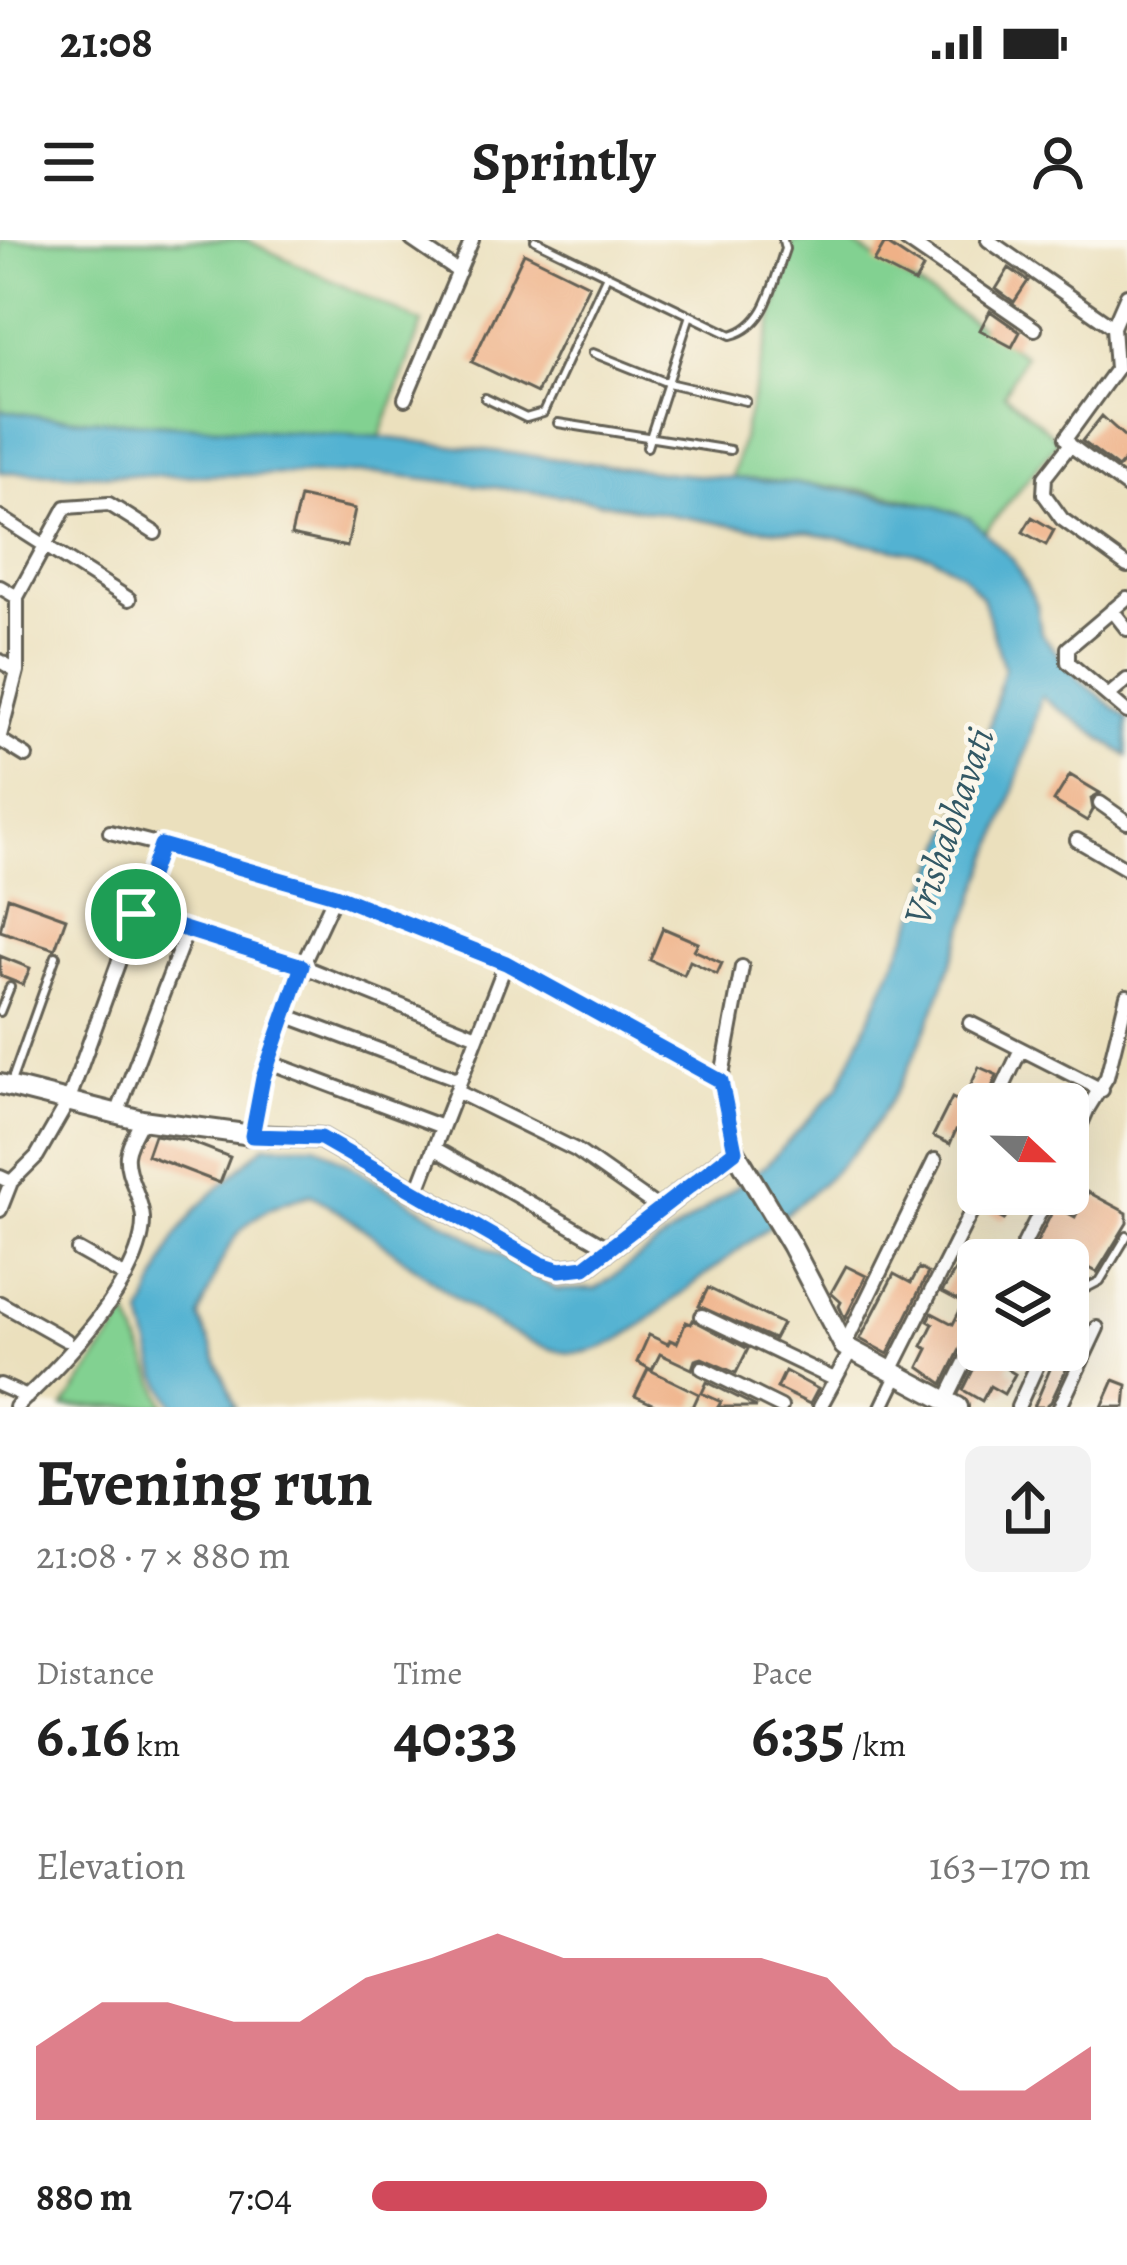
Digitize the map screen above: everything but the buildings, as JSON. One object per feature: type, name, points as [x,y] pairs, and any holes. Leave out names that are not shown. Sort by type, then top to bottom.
[{"type":"street","points":[[412,240],[459,272]]},
{"type":"street","points":[[405,399],[472,240]]},
{"type":"street","points":[[905,240],[1035,329]]},
{"type":"street","points":[[988,240],[1112,327]]},
{"type":"street","points":[[1127,295],[1112,327],[1116,369],[1067,431],[1070,445],[1127,487]]},
{"type":"street","points":[[1070,445],[1045,477],[1044,494],[1062,519],[1127,566]]},
{"type":"street","points":[[26,755],[0,738],[17,671],[17,597],[66,507],[110,504],[155,533]]},
{"type":"street","points":[[0,518],[129,599]]},
{"type":"street","points":[[0,587],[17,597]]},
{"type":"street","points":[[1127,598],[1068,648],[1066,655],[1068,662],[1127,712]]},
{"type":"street","points":[[1112,610],[1127,628]]},
{"type":"street","points":[[0,661],[17,671]]},
{"type":"street","points":[[1108,696],[1127,680]]},
{"type":"street","points":[[1100,803],[1127,822]]},
{"type":"street","points":[[110,832],[335,895],[506,963],[721,1081]]},
{"type":"street","points":[[1077,840],[1127,869]]},
{"type":"street","points":[[0,1210],[6,1179],[37,1156],[68,1102],[161,845]]},
{"type":"street","points":[[252,1136],[285,1015],[335,895]]},
{"type":"street","points":[[136,914],[302,966],[477,1036]]},
{"type":"street","points":[[117,1114],[187,930]]},
{"type":"street","points":[[416,1195],[506,963]]},
{"type":"street","points":[[742,967],[721,1081],[736,1154],[847,1349],[952,1405],[965,1371]]},
{"type":"street","points":[[1089,1107],[1102,1090],[1127,996]]},
{"type":"street","points":[[285,1015],[458,1086],[576,1150],[660,1209]]},
{"type":"street","points":[[970,1023],[1102,1090]]},
{"type":"street","points":[[1005,1083],[1021,1049]]},
{"type":"street","points":[[269,1062],[442,1126]]},
{"type":"street","points":[[5,1085],[142,1120],[252,1136],[321,1138],[416,1195],[560,1270],[585,1267],[736,1154]]},
{"type":"street","points":[[0,1385],[22,1402],[53,1372],[126,1277],[140,1244],[143,1216],[127,1155],[142,1120]]},
{"type":"street","points":[[434,1148],[609,1248]]},
{"type":"street","points":[[820,1407],[935,1160]]},
{"type":"street","points":[[882,1407],[970,1215]]},
{"type":"street","points":[[78,1250],[126,1277]]},
{"type":"street","points":[[0,1303],[66,1340]]},
{"type":"street","points":[[702,1316],[834,1379]]},
{"type":"street","points":[[1060,1407],[1097,1328]]},
{"type":"street","points":[[702,1368],[781,1407]]},
{"type":"street","points":[[1018,1407],[1034,1371]]},
{"type":"lane","points":[[535,240],[731,335],[749,331],[760,319],[785,250],[783,240]]},
{"type":"lane","points":[[485,398],[526,418],[543,413],[607,274]]},
{"type":"lane","points":[[648,442],[690,315]]},
{"type":"lane","points":[[593,353],[668,383],[746,401]]},
{"type":"lane","points":[[558,423],[648,442],[730,450]]},
{"type":"lane","points":[[5,1085],[56,956]]},
{"type":"lane","points":[[0,1012],[10,987]]},
{"type":"lane","points":[[1089,1288],[1100,1281],[1127,1236]]},
{"type":"green space","points":[[0,240],[246,240],[422,323],[380,437],[44,417],[0,410]]},
{"type":"green space","points":[[793,240],[847,240],[1024,355],[1004,394],[1059,440],[985,532],[964,518],[902,498],[732,478]]},
{"type":"green space","points":[[128,1314],[166,1407],[64,1407]]},
{"type":"water","name":"Vrishabhavati","points":[[0,410],[44,417],[380,437],[811,485],[935,506],[970,518],[1013,560],[1037,605],[1041,633],[1079,679],[1127,718],[1127,756],[1041,696],[1008,809],[944,984],[886,1108],[845,1161],[809,1195],[632,1332],[582,1353],[532,1342],[467,1306],[311,1195],[248,1223],[226,1253],[199,1317],[236,1407],[175,1407],[157,1374],[142,1316],[174,1239],[197,1208],[265,1145],[316,1145],[557,1290],[596,1289],[766,1165],[838,1088],[983,752],[1004,668],[982,597],[962,574],[932,556],[558,495],[378,473],[0,472]]},
{"type":"route","points":[[161,845],[335,895],[506,963],[721,1081],[735,1151],[585,1267],[560,1270],[541,1264],[321,1138],[252,1136],[263,1078],[302,966],[136,914],[161,845]]}]
